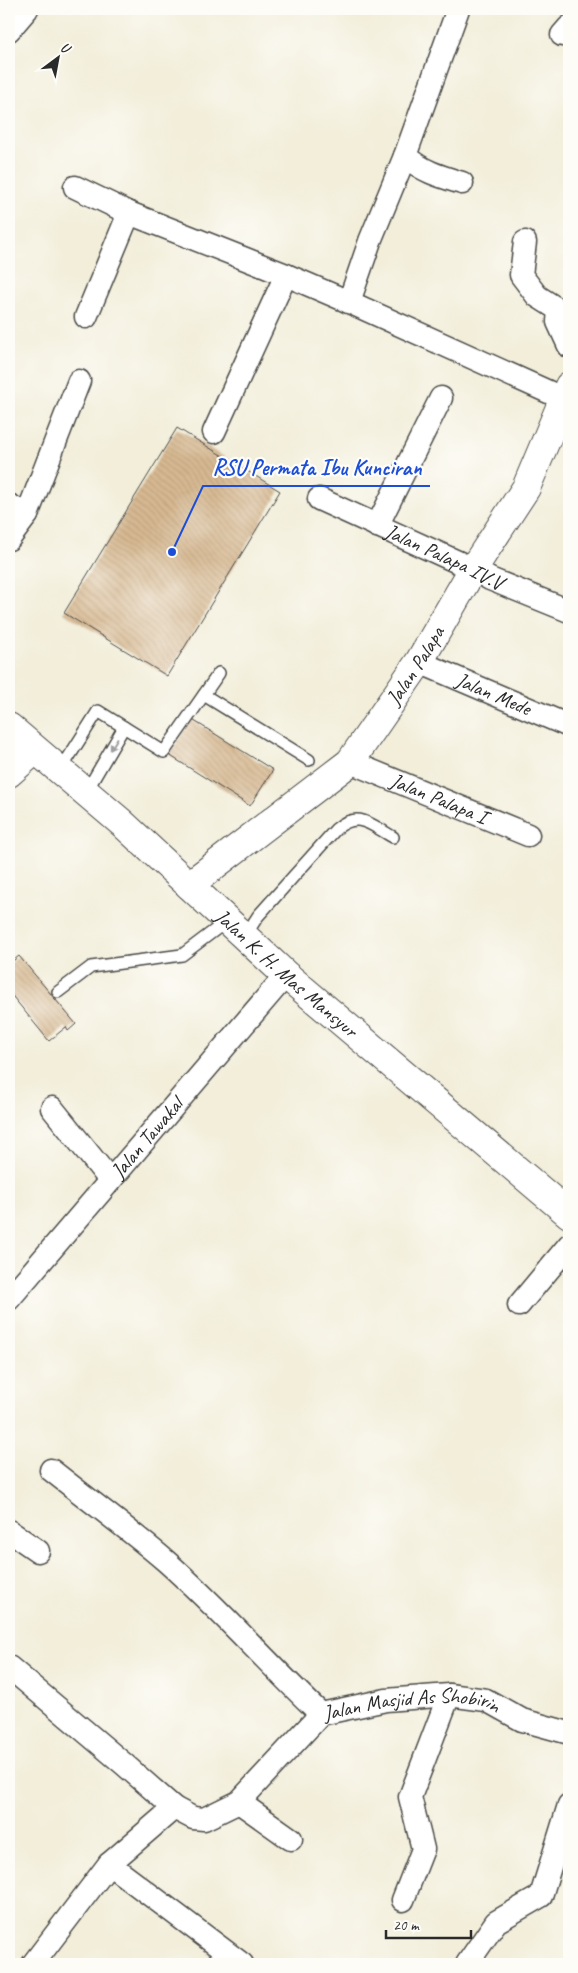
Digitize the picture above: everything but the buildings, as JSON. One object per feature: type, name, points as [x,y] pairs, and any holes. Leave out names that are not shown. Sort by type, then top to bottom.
[{"type":"main road","name":"Jalan Palapa","points":[[189,885],[350,762],[419,662],[473,569],[526,488],[567,392]]},
{"type":"main road","name":"Jalan K. H. Mas Mansyur","points":[[9,727],[122,823],[286,974],[569,1214]]},
{"type":"main road","points":[[9,773],[35,750]]},
{"type":"street","points":[[9,30],[27,9]]},
{"type":"street","points":[[349,302],[370,241],[405,156],[458,9]]},
{"type":"street","points":[[405,156],[419,168],[434,175],[462,183]]},
{"type":"street","points":[[75,187],[129,212],[567,392]]},
{"type":"street","points":[[86,317],[129,212]]},
{"type":"street","points":[[525,242],[521,275],[537,296],[559,310],[558,322],[569,346]]},
{"type":"street","points":[[214,432],[286,275]]},
{"type":"street","points":[[9,539],[18,510],[79,381]]},
{"type":"street","points":[[378,526],[441,398]]},
{"type":"street","name":"Jalan Palapa IV.V","points":[[319,499],[473,569],[490,579],[569,611]]},
{"type":"street","name":"Jalan Mede","points":[[419,662],[569,726]]},
{"type":"street","name":"Jalan Palapa I","points":[[350,762],[528,835]]},
{"type":"street","name":"Jalan Tawakal","points":[[9,1299],[16,1276],[110,1180],[286,974]]},
{"type":"street","points":[[52,1108],[110,1180]]},
{"type":"street","points":[[519,1305],[569,1245]]},
{"type":"street","points":[[51,1470],[167,1563],[251,1643],[283,1678],[321,1714]]},
{"type":"street","points":[[9,1531],[38,1550]]},
{"type":"street","name":"Jalan Masjid As Shobirin","points":[[9,1667],[174,1808],[193,1818],[204,1819],[239,1802],[321,1714],[386,1700],[449,1695],[486,1700],[522,1720],[569,1733]]},
{"type":"street","points":[[403,1900],[423,1849],[410,1797],[449,1695]]},
{"type":"street","points":[[239,1802],[291,1840]]},
{"type":"street","points":[[468,1964],[496,1922],[541,1896],[569,1805]]},
{"type":"street","points":[[33,1964],[109,1864],[174,1808]]},
{"type":"street","points":[[109,1864],[242,1964]]},
{"type":"lane","points":[[60,771],[98,711],[164,752],[219,673]]},
{"type":"lane","points":[[204,695],[310,760]]},
{"type":"lane","points":[[86,793],[124,727]]},
{"type":"lane","points":[[58,992],[91,967],[182,955],[236,929],[258,916],[344,822],[350,819],[367,822],[393,837]]},
{"type":"place","name":"RSU Permata Ibu Kunciran","points":[[172,552]]}]
